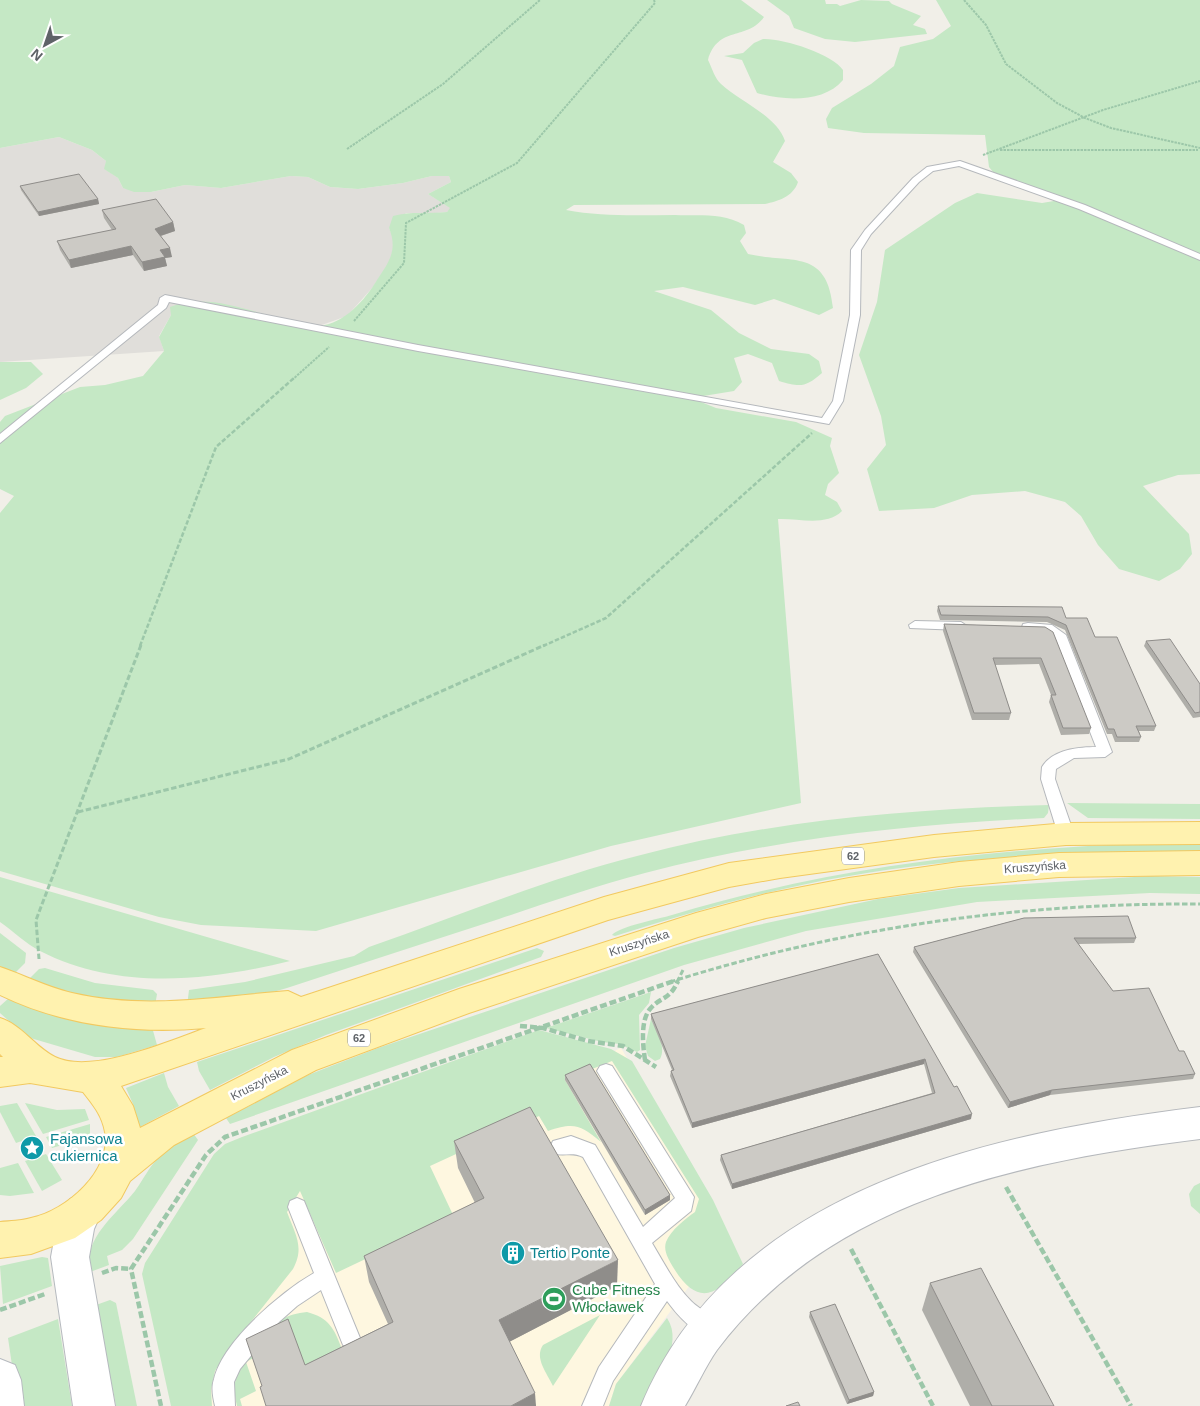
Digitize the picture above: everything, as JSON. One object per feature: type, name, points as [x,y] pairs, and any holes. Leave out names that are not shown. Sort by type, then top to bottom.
[{"type":"main road","name":"62","points":[[0,980],[50,1001],[92,1011],[138,1016],[194,1015],[329,1001],[604,909],[729,876],[934,846],[1066,834],[1200,833]]},
{"type":"main road","name":"Kruszyńska","points":[[119,1168],[136,1152],[161,1134],[304,1060],[478,996],[696,925],[766,906],[840,892],[959,874],[1059,865],[1200,863]]},
{"type":"main road","points":[[0,1072],[23,1068],[44,1069],[93,1078],[155,1060],[329,1001]]},
{"type":"main road","points":[[0,1032],[21,1052],[44,1069]]},
{"type":"main road","points":[[0,1240],[18,1238],[45,1231],[83,1211],[104,1192],[119,1168],[123,1144],[121,1122],[114,1102],[93,1078]]},
{"type":"street","points":[[662,1406],[690,1354],[728,1306],[766,1270],[806,1240],[877,1200],[914,1185],[990,1160],[1093,1138],[1200,1123]]},
{"type":"street","points":[[83,1211],[75,1229],[70,1257],[94,1406]]},
{"type":"street","points":[[0,1380],[3,1406]]},
{"type":"lane","points":[[0,440],[163,306],[164,298],[825,422],[838,401],[855,314],[856,250],[868,232],[916,180],[930,169],[960,164],[1082,207],[1200,257]]},
{"type":"lane","points":[[915,625],[972,626]]},
{"type":"lane","points":[[1019,627],[1047,628],[1059,636],[1104,752],[1078,751],[1059,759],[1050,767],[1048,779],[1066,834]]},
{"type":"lane","points":[[606,1071],[685,1197],[684,1205],[641,1240]]},
{"type":"lane","points":[[559,1147],[566,1144],[577,1144],[589,1151],[666,1285],[684,1308],[709,1328]]},
{"type":"lane","points":[[297,1207],[350,1338]]},
{"type":"lane","points":[[225,1406],[224,1378],[230,1366],[270,1315],[292,1297],[325,1277]]},
{"type":"lane","points":[[592,1406],[606,1374],[666,1285]]},
{"type":"path","points":[[348,149],[442,84],[540,0]]},
{"type":"path","points":[[39,959],[36,920],[216,447],[344,333],[404,264],[406,223],[517,163],[655,3],[654,0]]},
{"type":"path","points":[[964,0],[986,25],[1006,64],[1056,103],[1085,118],[1111,128],[1200,149]]},
{"type":"path","points":[[960,164],[1102,110],[1200,81]]},
{"type":"path","points":[[997,150],[1200,149]]},
{"type":"path","points":[[78,813],[289,760],[606,618],[825,422]]},
{"type":"path","points":[[161,1406],[131,1269],[210,1149],[226,1137],[536,1027],[679,979],[793,947],[863,931],[952,918],[1096,906],[1200,904]]},
{"type":"path","points":[[646,1060],[643,1046],[645,1021],[650,1009],[672,994],[682,970]]},
{"type":"path","points":[[520,1026],[536,1027],[588,1041],[623,1046],[656,1067]]},
{"type":"path","points":[[990,1160],[1131,1406]]},
{"type":"path","points":[[837,1222],[933,1406]]},
{"type":"shaded area","points":[[59,137],[92,150],[106,161],[105,169],[118,178],[123,188],[151,192],[185,185],[221,188],[291,176],[308,177],[330,187],[358,189],[403,183],[432,176],[449,176],[451,182],[428,194],[451,208],[447,212],[406,213],[389,228],[395,241],[390,261],[373,287],[347,316],[319,326],[171,315],[159,336],[164,351],[0,362],[0,148]]},
{"type":"shaded area","points":[[621,1048],[694,1172],[720,1245],[616,1384],[609,1406],[207,1406],[201,1352],[300,1190]]},
{"type":"green space","points":[[0,0],[741,0],[764,17],[749,29],[726,37],[719,42],[708,60],[721,84],[766,116],[781,132],[785,141],[773,162],[791,173],[798,182],[789,195],[780,200],[765,204],[574,205],[566,210],[607,215],[702,215],[727,218],[744,225],[746,233],[740,241],[748,254],[805,262],[815,267],[823,276],[829,289],[833,308],[819,315],[774,299],[755,305],[683,287],[654,291],[711,310],[739,333],[771,349],[809,354],[819,361],[822,373],[806,384],[797,385],[779,381],[772,363],[748,354],[734,358],[742,382],[734,391],[691,398],[716,408],[796,422],[832,438],[830,446],[839,473],[828,484],[825,495],[837,502],[842,511],[828,519],[820,520],[778,519],[801,803],[611,846],[316,931],[201,925],[159,917],[0,871],[0,513],[14,496],[0,489],[0,422],[5,416],[80,387],[105,385],[143,376],[164,351],[159,337],[171,315],[170,307],[200,301],[232,305],[313,326],[337,321],[360,303],[372,288],[391,256],[393,243],[389,228],[393,216],[447,212],[450,208],[428,194],[451,182],[449,176],[432,176],[403,183],[358,189],[330,187],[308,177],[291,176],[221,188],[185,185],[151,192],[134,192],[123,188],[118,178],[104,169],[106,161],[92,150],[59,137],[0,148]]},
{"type":"green space","points":[[767,0],[825,0],[826,4],[837,4],[840,6],[861,0],[889,1],[921,16],[913,25],[925,29],[927,34],[855,42],[825,39],[794,28],[789,16]]},
{"type":"green space","points":[[936,0],[1200,0],[1200,474],[1178,475],[1143,486],[1189,534],[1192,554],[1180,569],[1159,581],[1119,569],[1098,545],[1081,516],[1065,502],[1025,491],[972,495],[934,508],[879,511],[867,469],[886,445],[881,416],[859,355],[877,302],[885,250],[955,203],[977,193],[1042,203],[1060,200],[998,178],[989,167],[985,135],[864,133],[828,128],[826,119],[832,108],[871,84],[894,66],[900,47],[933,39],[951,26]]},
{"type":"green space","points":[[763,39],[794,44],[829,58],[843,70],[843,80],[825,93],[803,98],[779,98],[757,93],[742,60],[724,56],[743,53],[754,43]]},
{"type":"green space","points":[[0,362],[31,362],[43,374],[26,388],[0,400]]},
{"type":"green space","points":[[1067,803],[1200,804],[1200,819],[1088,818]]},
{"type":"green space","points":[[1049,805],[1048,813],[1044,818],[943,824],[843,835],[793,842],[694,861],[589,889],[287,988],[266,994],[187,1006],[189,990],[245,982],[354,956],[369,947],[536,887],[603,865],[688,844],[790,825],[894,813]]},
{"type":"green space","points":[[1160,843],[1200,844],[1200,852],[1024,856],[893,869],[819,881],[761,894],[615,936],[612,935],[631,926],[732,898],[853,872],[975,855]]},
{"type":"green space","points":[[1150,876],[1200,877],[1200,894],[1150,893],[977,902],[806,931],[684,965],[230,1124],[226,1118],[308,1075],[378,1048],[674,948],[744,928],[878,899],[959,888]]},
{"type":"green space","points":[[0,877],[290,961],[227,974],[164,978],[132,977],[100,972],[70,964],[35,948],[0,922]]},
{"type":"green space","points":[[0,933],[26,953],[25,963],[14,974],[0,966]]},
{"type":"green space","points":[[537,948],[544,951],[541,957],[326,1035],[274,1057],[210,1090],[199,1071],[197,1062]]},
{"type":"green space","points":[[45,968],[95,983],[153,990],[157,994],[155,1006],[92,1000],[27,981],[39,969]]},
{"type":"green space","points":[[651,992],[649,1003],[639,1015],[640,1050],[637,1052],[619,1044],[602,1042],[546,1028]]},
{"type":"green space","points":[[9,998],[152,1027],[157,1045],[117,1057],[95,1057],[27,1037],[0,1013],[0,1006]]},
{"type":"green space","points":[[651,1019],[662,1044],[660,1059],[655,1061],[648,1056],[645,1046]]},
{"type":"green space","points":[[539,1030],[611,1049],[632,1061],[713,1200],[743,1264],[734,1275],[716,1290],[708,1293],[699,1293],[682,1280],[671,1264],[666,1252],[666,1242],[675,1229],[695,1212],[699,1199],[612,1061],[565,1080],[601,1142],[588,1132],[577,1127],[571,1126],[548,1131],[539,1116],[430,1166],[454,1217],[336,1273],[300,1191],[287,1212],[298,1240],[297,1261],[293,1269],[226,1353],[215,1371],[211,1390],[212,1406],[171,1406],[142,1274],[145,1263],[214,1154],[225,1144],[242,1137]]},
{"type":"green space","points":[[164,1073],[168,1087],[179,1106],[138,1128],[133,1104],[126,1088]]},
{"type":"green space","points":[[17,1103],[36,1136],[16,1143],[0,1112],[0,1106]]},
{"type":"green space","points":[[25,1103],[57,1110],[85,1109],[89,1120],[43,1134]]},
{"type":"green space","points":[[90,1124],[90,1137],[52,1148],[46,1137]]},
{"type":"green space","points":[[193,1133],[198,1140],[133,1239],[122,1250],[107,1256],[109,1265],[90,1272],[91,1248],[103,1227],[135,1191],[159,1157]]},
{"type":"green space","points":[[46,1154],[62,1180],[42,1191],[25,1161]]},
{"type":"green space","points":[[18,1163],[34,1193],[10,1196],[0,1195],[0,1168]]},
{"type":"green space","points":[[1200,1183],[1200,1214],[1191,1206],[1189,1194],[1194,1186]]},
{"type":"green space","points":[[42,1257],[48,1258],[52,1286],[3,1304],[0,1266]]},
{"type":"green space","points":[[110,1300],[116,1303],[137,1406],[116,1406],[96,1305]]},
{"type":"green space","points":[[307,1312],[321,1317],[330,1325],[342,1349],[306,1367],[288,1339],[246,1362],[256,1391],[240,1399],[242,1406],[237,1406],[235,1382],[249,1356],[281,1320]]},
{"type":"green space","points":[[600,1315],[553,1386],[541,1360],[540,1355],[543,1345]]},
{"type":"green space","points":[[667,1318],[672,1329],[673,1340],[670,1351],[661,1375],[643,1406],[609,1406],[616,1384]]},
{"type":"green space","points":[[58,1319],[72,1406],[18,1406],[8,1338]]},
{"type":"building","points":[[79,174],[98,199],[38,212],[20,186]]},
{"type":"building","points":[[156,199],[173,222],[155,229],[170,248],[160,250],[165,257],[142,262],[131,246],[69,260],[57,241],[116,229],[102,210]]},
{"type":"building","points":[[938,606],[1062,607],[1066,618],[1087,618],[1095,637],[1117,637],[1156,726],[1136,726],[1141,737],[1117,737],[1114,729],[1108,729],[1066,625],[1048,617],[941,615]]},
{"type":"building","points":[[944,624],[1045,627],[1053,632],[1091,728],[1063,728],[1051,695],[1056,695],[1041,658],[993,658],[1011,713],[974,713]]},
{"type":"building","points":[[1170,639],[1200,684],[1200,712],[1195,713],[1146,641]]},
{"type":"building","points":[[1128,916],[1136,938],[1074,938],[1113,991],[1149,988],[1179,1051],[1184,1051],[1195,1074],[1052,1090],[1010,1102],[914,947],[1024,918]]},
{"type":"building","points":[[878,954],[954,1087],[957,1086],[972,1114],[732,1184],[721,1155],[935,1093],[925,1059],[692,1123],[671,1071],[674,1070],[651,1014]]},
{"type":"building","points":[[590,1064],[670,1195],[645,1210],[565,1075]]},
{"type":"building","name":"Tertio Ponte","points":[[530,1107],[618,1260],[499,1320],[535,1393],[511,1406],[266,1406],[260,1387],[262,1386],[246,1339],[288,1319],[305,1365],[393,1322],[364,1256],[484,1198],[454,1141]]},
{"type":"building","points":[[981,1268],[1054,1406],[992,1406],[930,1283]]},
{"type":"building","points":[[835,1304],[874,1392],[849,1400],[810,1312]]},
{"type":"building","points":[[798,1402],[800,1406],[786,1406]]},
{"type":"place","name":"Fajansowa cukiernica","points":[[32,1148]]},
{"type":"place","name":"Tertio Ponte","points":[[513,1253]]},
{"type":"place","name":"Cube Fitness Włocławek","points":[[554,1299]]}]
